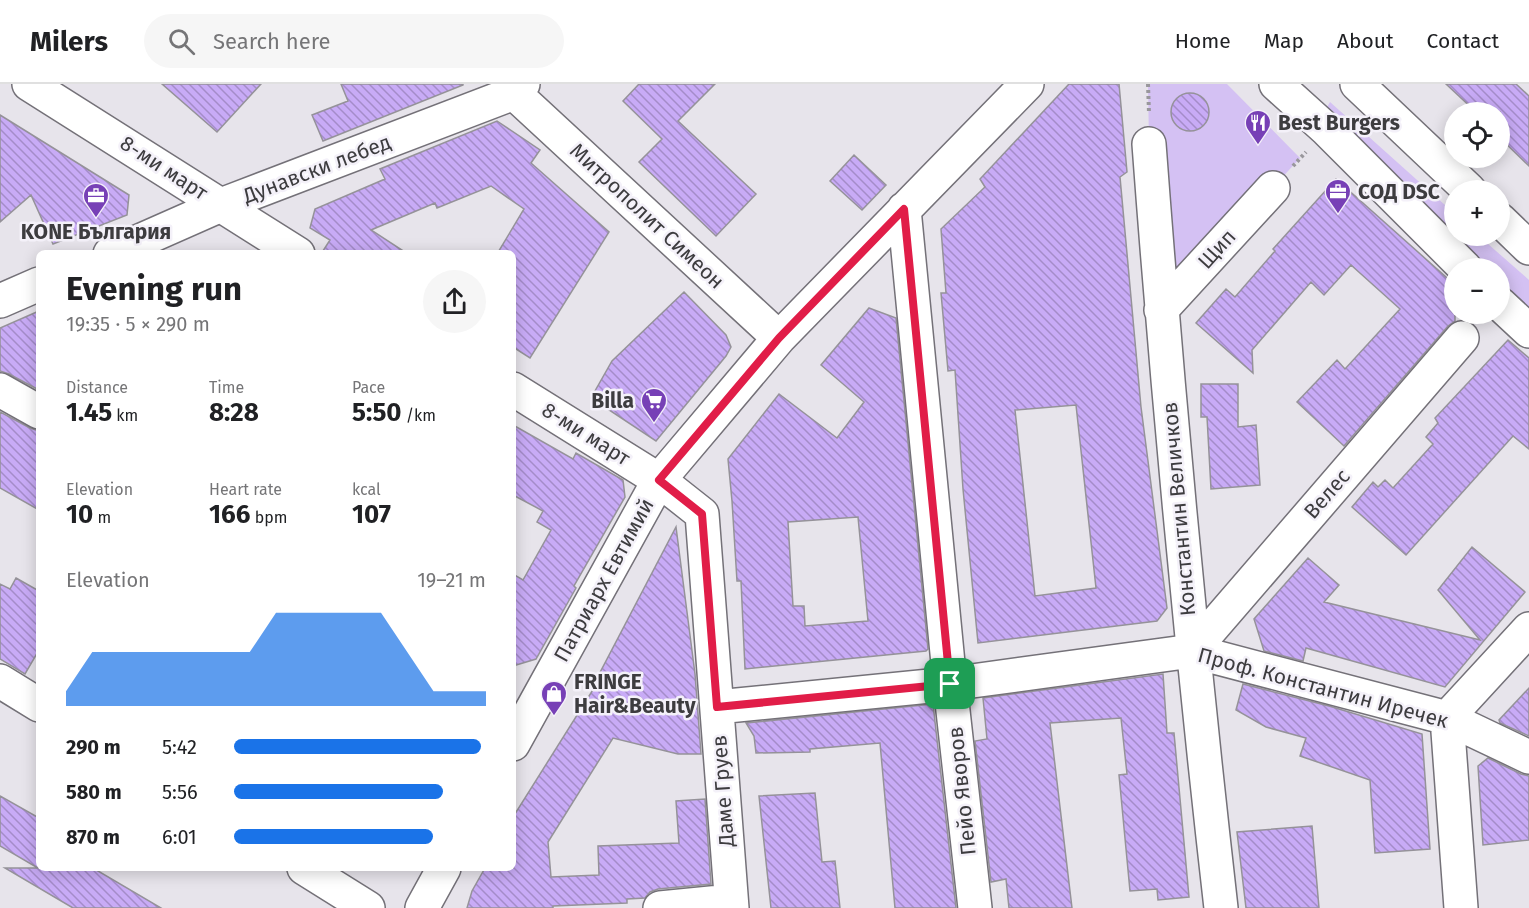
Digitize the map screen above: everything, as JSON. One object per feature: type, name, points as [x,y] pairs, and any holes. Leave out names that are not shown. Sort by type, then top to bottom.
[{"type":"street","name":"8-ми март","points":[[29,84],[292,250]]},
{"type":"street","name":"Патриарх Евтимий","points":[[516,731],[521,709],[659,480],[779,338],[1027,84]]},
{"type":"street","points":[[1276,84],[1327,130],[1455,258]]},
{"type":"street","points":[[1357,84],[1458,180]]},
{"type":"street","name":"Дунавски лебед","points":[[119,250],[221,205],[518,88]]},
{"type":"street","name":"Митрополит Симеон","points":[[518,88],[779,338]]},
{"type":"street","name":"Константин Величков","points":[[1149,144],[1161,310],[1192,651],[1221,908]]},
{"type":"street","name":"Щип","points":[[1161,310],[1273,188]]},
{"type":"street","name":"Пейо Яворов","points":[[904,209],[950,684],[975,908]]},
{"type":"street","points":[[1510,230],[1529,248]]},
{"type":"street","points":[[0,301],[36,285]]},
{"type":"street","points":[[1510,313],[1529,331]]},
{"type":"street","name":"Велес","points":[[1192,651],[1462,338]]},
{"type":"street","points":[[0,390],[36,410]]},
{"type":"street","name":"8-ми март","points":[[516,391],[659,480]]},
{"type":"street","name":"Даме Груев","points":[[659,480],[702,514],[731,905]]},
{"type":"street","points":[[1461,908],[1447,718],[1529,629]]},
{"type":"street","name":"Проф. Константин Иречек","points":[[717,707],[950,684],[1192,651],[1447,718],[1529,757]]},
{"type":"street","points":[[0,681],[36,699]]},
{"type":"street","points":[[309,871],[368,908]]},
{"type":"street","points":[[422,908],[442,871]]},
{"type":"street","points":[[660,908],[731,905]]},
{"type":"path","points":[[1273,188],[1327,130]]},
{"type":"shaded area","points":[[1148,84],[1227,84],[1300,158],[1161,310],[1149,144]]},
{"type":"shaded area","points":[[1330,102],[1444,204],[1444,225],[1325,111]]},
{"type":"shaded area","points":[[1466,246],[1490,246],[1504,258],[1479,258]]},
{"type":"shaded area","points":[[1510,263],[1529,280],[1529,332],[1510,308]]},
{"type":"building","points":[[162,84],[261,84],[217,132]]},
{"type":"building","points":[[341,84],[463,85],[323,141],[312,115],[348,101]]},
{"type":"building","points":[[639,84],[715,84],[678,121],[756,194],[716,236],[639,162],[662,139],[623,101]]},
{"type":"building","points":[[1069,84],[1119,84],[1127,172],[1120,177],[1141,407],[1167,608],[1157,621],[978,643],[963,489],[955,370],[948,371],[941,293],[946,293],[941,229],[985,187],[980,179]],"holes":[[[1076,405],[1096,588],[1035,596],[1015,410]]]},
{"type":"building","points":[[1446,84],[1516,84],[1529,96],[1529,166],[1510,148],[1510,102],[1465,102]]},
{"type":"building","points":[[1190,93],[1204,98],[1209,112],[1204,126],[1190,131],[1176,126],[1171,112],[1176,98]]},
{"type":"building","points":[[0,115],[129,195],[127,215],[53,244],[31,195],[0,222]]},
{"type":"building","points":[[497,121],[540,150],[531,163],[609,232],[530,358],[516,349],[516,250],[499,250],[524,209],[491,186],[437,208],[435,203],[371,230],[402,250],[324,250],[330,240],[310,228],[315,209],[385,179],[380,169]]},
{"type":"building","points":[[854,155],[886,185],[862,210],[830,181]]},
{"type":"building","points":[[1336,179],[1444,275],[1444,324],[1451,324],[1344,446],[1297,402],[1337,360],[1345,369],[1400,309],[1351,265],[1324,295],[1311,282],[1252,350],[1253,373],[1196,323],[1226,289],[1235,297],[1275,251],[1273,249]]},
{"type":"building","points":[[684,292],[726,335],[731,347],[656,441],[591,398],[612,361]]},
{"type":"building","points":[[869,308],[896,318],[928,649],[745,669],[741,581],[737,581],[728,459],[779,394],[837,438],[864,402],[821,365]],"holes":[[[858,517],[868,621],[805,626],[804,606],[793,606],[788,522]]]},
{"type":"building","points":[[36,312],[36,388],[0,371],[0,328]]},
{"type":"building","points":[[1508,340],[1529,358],[1529,449],[1513,436],[1406,555],[1352,507],[1373,482],[1378,487],[1385,480],[1393,488],[1433,444],[1426,437],[1438,423],[1435,418]]},
{"type":"building","points":[[1201,384],[1238,384],[1238,427],[1256,425],[1260,485],[1211,489],[1207,417],[1201,417]]},
{"type":"building","points":[[0,412],[36,430],[36,508],[0,488]]},
{"type":"building","points":[[516,427],[573,459],[576,453],[623,480],[625,497],[574,586],[576,588],[536,659],[516,665],[516,576],[523,580],[551,530],[537,522],[543,511],[516,497]]},
{"type":"building","points":[[676,527],[695,674],[701,754],[678,754],[613,738],[548,842],[551,877],[599,875],[598,846],[679,843],[676,801],[705,799],[711,884],[658,889],[650,892],[645,898],[627,899],[627,903],[553,906],[553,908],[467,908],[472,891],[483,871],[516,871],[516,812],[596,685],[594,684]]},
{"type":"building","points":[[1472,547],[1525,592],[1445,687],[1306,648],[1303,661],[1264,651],[1254,619],[1308,558],[1339,585],[1324,602],[1480,640],[1438,590]]},
{"type":"building","points":[[16,578],[36,589],[36,655],[25,674],[0,659],[0,584],[10,589]]},
{"type":"building","points":[[1163,674],[1167,733],[1174,733],[1189,897],[1158,900],[1157,889],[1130,891],[1119,775],[1127,774],[1121,718],[1050,723],[1072,908],[1009,908],[1006,879],[991,882],[975,741],[987,739],[983,698]]},
{"type":"building","points":[[1243,684],[1329,706],[1422,734],[1430,849],[1375,853],[1370,780],[1300,756],[1306,738],[1266,727],[1236,710]]},
{"type":"building","points":[[1529,688],[1529,736],[1500,723],[1499,720]]},
{"type":"building","points":[[933,704],[956,908],[895,908],[880,743],[810,749],[810,752],[756,753],[754,736],[746,723]]},
{"type":"building","points":[[1488,758],[1529,776],[1529,840],[1483,845],[1478,766]]},
{"type":"building","points":[[815,793],[822,862],[835,861],[840,908],[771,908],[759,796]]},
{"type":"building","points":[[0,796],[36,816],[36,867],[0,846]]},
{"type":"building","points":[[1312,826],[1319,908],[1246,908],[1237,832]]},
{"type":"building","points":[[5,868],[36,868],[36,871],[98,871],[161,908],[73,908]]},
{"type":"place","name":"Best Burgers","points":[[1258,146]]},
{"type":"place","name":"СОД DSC","points":[[1338,215]]},
{"type":"place","name":"KONE България","points":[[96,219]]},
{"type":"place","name":"Billa","points":[[654,424]]},
{"type":"place","name":"FRINGE Hair&Beauty","points":[[554,717]]},
{"type":"route","points":[[904,209],[950,684],[717,707],[702,514],[659,480],[779,338],[904,209]]}]
